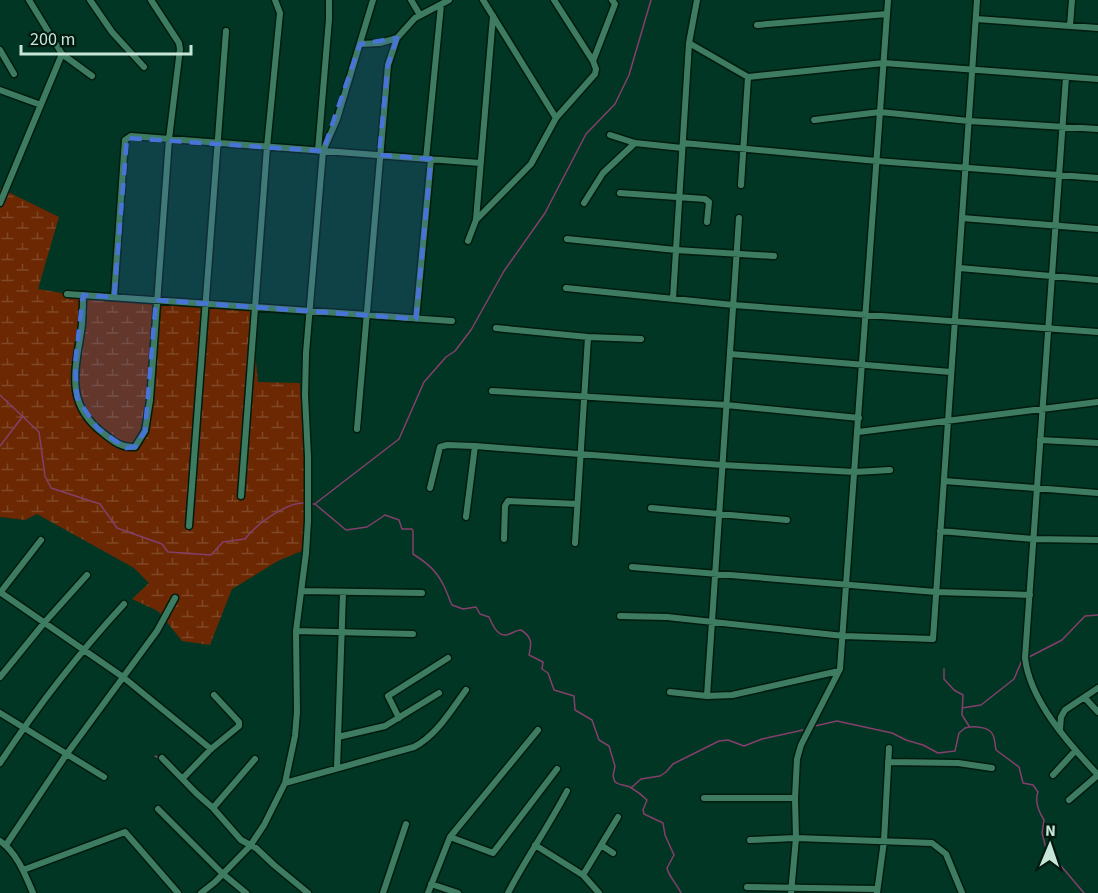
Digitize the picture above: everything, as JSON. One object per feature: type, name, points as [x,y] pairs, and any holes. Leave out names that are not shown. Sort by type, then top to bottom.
[{"type":"street","points":[[29,0],[62,54],[92,76]]},
{"type":"street","points":[[90,0],[112,32],[144,68]]},
{"type":"street","points":[[83,295],[81,331],[74,374],[77,398],[84,413],[98,429],[117,444],[126,448],[135,447],[145,431],[147,421],[169,139],[179,43],[151,0]]},
{"type":"street","points":[[241,496],[257,307],[267,147],[280,13],[275,0]]},
{"type":"street","points":[[201,893],[250,846],[264,825],[285,783],[297,725],[296,631],[308,521],[305,395],[329,0]]},
{"type":"street","points":[[321,151],[337,119],[373,0]]},
{"type":"street","points":[[411,0],[420,15]]},
{"type":"street","points":[[357,429],[388,65],[397,38],[420,15],[449,0]]},
{"type":"street","points":[[483,0],[556,118]]},
{"type":"street","points":[[476,220],[531,165],[556,118],[595,74],[596,69],[554,0]]},
{"type":"street","points":[[592,62],[615,4],[612,0]]},
{"type":"street","points":[[673,298],[689,43],[698,0]]},
{"type":"street","points":[[791,891],[796,838],[796,759],[842,662],[888,0]]},
{"type":"street","points":[[620,616],[660,616],[844,636],[933,639],[977,0]]},
{"type":"street","points":[[1070,26],[1072,0]]},
{"type":"street","points":[[416,319],[441,5]]},
{"type":"street","points":[[757,25],[887,14]]},
{"type":"street","points":[[468,241],[476,220],[493,16]]},
{"type":"street","points":[[976,19],[1098,28]]},
{"type":"street","points":[[189,526],[226,31]]},
{"type":"street","points":[[360,44],[380,43],[397,38]]},
{"type":"street","points":[[689,43],[748,77],[884,63],[1098,79]]},
{"type":"street","points":[[0,50],[14,74]]},
{"type":"street","points":[[0,203],[62,54]]},
{"type":"street","points":[[741,185],[748,77]]},
{"type":"street","points":[[1066,77],[1026,663],[1037,697],[1076,751],[1098,775],[1069,800]]},
{"type":"street","points":[[1,93],[41,105]]},
{"type":"street","points":[[814,120],[880,111],[969,121],[1098,129]]},
{"type":"street","points":[[610,135],[635,143],[743,149],[1098,178]]},
{"type":"street","points":[[114,297],[125,141],[131,136],[480,163]]},
{"type":"street","points":[[584,203],[603,173],[635,143]]},
{"type":"street","points":[[620,193],[705,200],[709,202],[707,222]]},
{"type":"street","points":[[706,696],[739,218]]},
{"type":"street","points":[[962,218],[1098,229]]},
{"type":"street","points":[[567,239],[676,250],[774,256]]},
{"type":"street","points":[[958,268],[1098,280]]},
{"type":"street","points":[[566,288],[733,305],[1098,332]]},
{"type":"street","points":[[67,294],[452,321]]},
{"type":"street","points":[[496,328],[588,337],[640,339]]},
{"type":"street","points":[[575,543],[588,337]]},
{"type":"street","points":[[730,354],[951,372]]},
{"type":"street","points":[[492,391],[726,405],[859,418]]},
{"type":"street","points":[[858,432],[1098,402]]},
{"type":"street","points":[[1040,440],[1098,442]]},
{"type":"street","points":[[430,488],[440,447],[447,445],[722,465],[855,472],[890,470]]},
{"type":"street","points":[[465,517],[475,446]]},
{"type":"street","points":[[944,481],[1098,493]]},
{"type":"street","points":[[504,538],[505,507],[508,501],[577,504]]},
{"type":"street","points":[[651,508],[787,520]]},
{"type":"street","points":[[940,531],[1033,539],[1098,540]]},
{"type":"street","points":[[41,540],[0,592],[123,677],[211,749]]},
{"type":"street","points":[[632,567],[848,586],[1030,595]]},
{"type":"street","points":[[0,677],[87,575]]},
{"type":"street","points":[[301,591],[422,593]]},
{"type":"street","points":[[337,768],[343,593]]},
{"type":"street","points":[[33,893],[23,870],[3,843],[157,631],[175,598]]},
{"type":"street","points":[[0,763],[83,649],[124,604]]},
{"type":"street","points":[[296,631],[413,634]]},
{"type":"street","points":[[399,718],[388,696],[448,658]]},
{"type":"street","points":[[670,692],[706,696],[741,694],[839,671]]},
{"type":"street","points":[[1060,729],[1061,717],[1065,710],[1098,688]]},
{"type":"street","points":[[285,783],[422,743],[438,727],[466,690]]},
{"type":"street","points":[[338,737],[385,726],[439,693]]},
{"type":"street","points":[[183,778],[239,724],[214,695]]},
{"type":"street","points":[[1085,698],[1098,712]]},
{"type":"street","points":[[0,713],[104,777]]},
{"type":"street","points":[[428,893],[450,837],[538,730]]},
{"type":"street","points":[[747,887],[791,891],[877,891],[884,841],[889,748]]},
{"type":"street","points":[[1053,776],[1076,751]]},
{"type":"street","points":[[162,758],[183,778],[195,794],[213,808],[241,840],[256,848],[274,866],[308,893]]},
{"type":"street","points":[[213,808],[255,759]]},
{"type":"street","points":[[888,762],[966,764],[992,768]]},
{"type":"street","points":[[450,837],[493,853],[557,769]]},
{"type":"street","points":[[508,893],[567,791]]},
{"type":"street","points":[[704,798],[795,798]]},
{"type":"street","points":[[158,809],[223,874],[246,893]]},
{"type":"street","points":[[584,875],[618,817]]},
{"type":"street","points":[[383,893],[406,824]]},
{"type":"street","points":[[23,870],[125,832],[178,893]]},
{"type":"street","points":[[750,840],[796,838],[925,842],[937,846],[946,854],[962,893]]},
{"type":"street","points":[[601,845],[613,853]]},
{"type":"street","points":[[535,846],[584,875],[599,893]]},
{"type":"street","points":[[431,884],[458,893]]},
{"type":"highlighted area","points":[[397,38],[388,65],[379,155],[431,159],[416,319],[156,300],[145,431],[135,447],[126,448],[98,429],[77,398],[75,363],[83,295],[114,297],[127,138],[323,151],[360,44]]},
{"type":"green space","points":[[0,188],[59,217],[38,289],[108,301],[251,311],[258,382],[300,383],[306,478],[304,550],[278,561],[232,589],[210,645],[182,641],[158,611],[132,599],[149,583],[134,568],[37,514],[25,520],[0,517]]},
{"type":"waterway","points":[[316,503],[399,439],[424,382],[446,357],[455,351],[471,330],[504,271],[545,213],[586,134],[615,104],[629,75],[651,0]]},
{"type":"waterway","points":[[0,395],[39,432],[45,476],[51,488],[100,504],[117,528],[162,544],[168,552],[211,555],[223,542],[245,539],[256,527],[280,510],[304,503]]},
{"type":"waterway","points":[[0,446],[23,416]]},
{"type":"waterway","points":[[309,504],[315,504],[346,530],[367,527],[385,515],[399,520],[402,529],[412,529],[413,554],[438,576],[452,605],[463,609],[476,607],[480,614],[489,617],[500,634],[521,630],[527,635],[531,644],[529,655],[543,662],[542,669],[548,673],[554,690],[574,696],[575,710],[592,720],[599,740],[609,746],[615,766],[613,776],[615,782],[630,787],[647,800],[643,810],[644,814],[663,823],[665,835],[674,855],[667,868],[681,893]]},
{"type":"waterway","points":[[1029,657],[1062,640],[1085,616],[1098,615]]},
{"type":"waterway","points":[[962,708],[981,705],[1014,679],[1022,660]]},
{"type":"waterway","points":[[944,669],[944,679],[954,690],[963,695],[962,715],[969,726]]},
{"type":"waterway","points":[[815,726],[837,721],[892,733],[938,753],[955,751],[959,733],[965,728],[976,727],[988,730],[994,737],[996,750],[1019,767],[1023,783],[1033,785],[1038,792],[1037,803],[1044,820],[1042,833],[1048,856],[1062,867],[1084,893]]},
{"type":"waterway","points":[[631,788],[641,779],[660,776],[673,764],[719,741],[728,740],[744,746],[762,739],[803,730]]},
{"type":"waterway","points":[[155,756],[160,758]]}]
